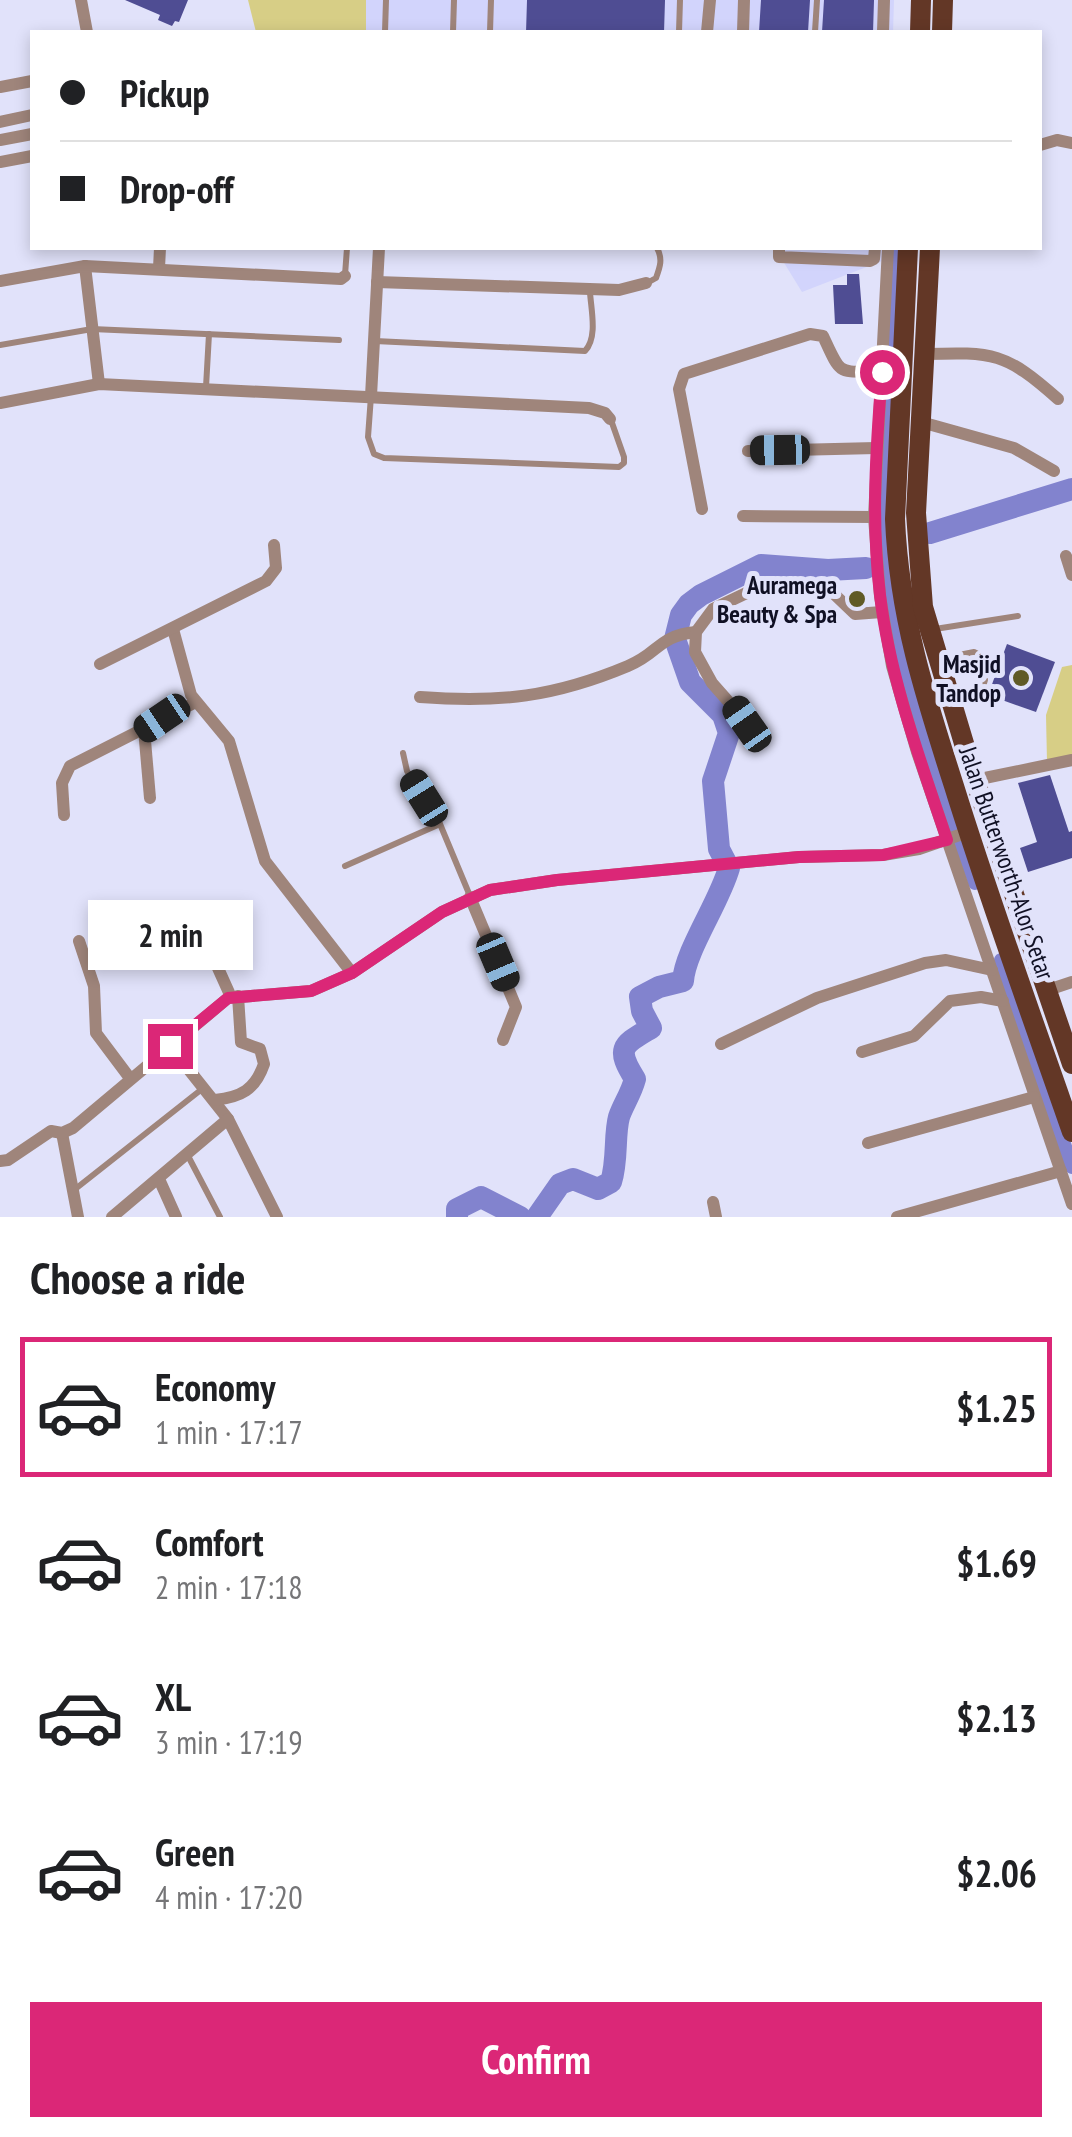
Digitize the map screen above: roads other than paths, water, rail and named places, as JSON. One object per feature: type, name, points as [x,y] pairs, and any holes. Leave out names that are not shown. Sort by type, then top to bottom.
[{"type":"main road","points":[[920,30],[921,0]]},
{"type":"main road","points":[[942,30],[943,0]]},
{"type":"main road","name":"Jalan Butterworth-Alor Setar","points":[[908,250],[895,466],[897,562],[915,662],[968,832],[1072,1132]]},
{"type":"main road","name":"Jalan Butterworth-Alor Setar","points":[[930,250],[918,558],[928,630],[975,780],[1048,990],[1067,1032],[1072,1064]]},
{"type":"street","points":[[80,0],[87,30]]},
{"type":"street","points":[[708,30],[710,0]]},
{"type":"street","points":[[742,30],[744,0]]},
{"type":"street","points":[[883,30],[884,0]]},
{"type":"street","points":[[0,87],[30,81]]},
{"type":"street","points":[[0,122],[30,115]]},
{"type":"street","points":[[0,140],[30,134]]},
{"type":"street","points":[[1042,145],[1056,140],[1072,142]]},
{"type":"street","points":[[0,162],[30,156]]},
{"type":"street","points":[[159,268],[160,250]]},
{"type":"street","points":[[371,396],[379,250]]},
{"type":"street","points":[[779,250],[779,257],[870,261],[875,253]]},
{"type":"street","points":[[888,250],[874,517],[882,612],[902,704],[1072,1204]]},
{"type":"street","points":[[85,266],[99,384]]},
{"type":"street","points":[[0,281],[85,266],[341,279],[344,276]]},
{"type":"street","points":[[377,282],[590,290],[619,290],[646,283]]},
{"type":"street","points":[[702,509],[679,389],[684,374],[810,334],[823,336],[834,364],[844,371],[882,372]]},
{"type":"street","points":[[924,354],[994,355],[1010,360],[1058,400]]},
{"type":"street","points":[[0,402],[99,384],[589,408],[610,419]]},
{"type":"street","points":[[921,422],[1014,448],[1054,471]]},
{"type":"street","points":[[748,451],[876,448]]},
{"type":"street","points":[[742,516],[874,517]]},
{"type":"street","points":[[100,664],[273,576],[274,545]]},
{"type":"street","points":[[1066,556],[1072,576]]},
{"type":"street","points":[[420,697],[490,701],[586,684],[638,662],[668,636],[694,632],[713,609],[774,583],[834,593],[855,614],[882,612]]},
{"type":"street","points":[[173,630],[187,684],[196,702],[229,741],[260,848],[272,874],[317,924],[352,973]]},
{"type":"street","points":[[694,632],[695,652],[702,669],[757,734]]},
{"type":"street","points":[[64,816],[62,783],[70,766],[196,702]]},
{"type":"street","points":[[144,730],[150,798]]},
{"type":"street","points":[[975,780],[1072,760]]},
{"type":"street","points":[[0,1161],[8,1160],[51,1131],[62,1133],[72,1128],[129,1077],[234,996],[311,991],[352,973],[442,912],[490,890],[799,857],[883,855],[968,832]]},
{"type":"street","points":[[470,897],[516,1007],[503,1040]]},
{"type":"street","points":[[148,934],[167,958],[213,957],[234,996],[242,1042],[260,1049],[264,1064],[249,1091],[215,1100]]},
{"type":"street","points":[[79,942],[94,986],[96,1033],[129,1077]]},
{"type":"street","points":[[721,1044],[817,998],[925,963],[946,960],[992,970]]},
{"type":"street","points":[[1048,990],[1072,982]]},
{"type":"street","points":[[862,1052],[914,1036],[950,1001],[969,997],[1002,1001]]},
{"type":"street","points":[[170,1046],[228,1119],[277,1217]]},
{"type":"street","points":[[868,1143],[1034,1097]]},
{"type":"street","points":[[112,1217],[228,1119]]},
{"type":"street","points":[[62,1133],[78,1217]]},
{"type":"street","points":[[897,1217],[1061,1171]]},
{"type":"street","points":[[159,1179],[176,1217]]},
{"type":"street","points":[[713,1202],[716,1217]]},
{"type":"lane","points":[[385,30],[386,0]]},
{"type":"lane","points":[[453,30],[454,0]]},
{"type":"lane","points":[[490,0],[490,30]]},
{"type":"lane","points":[[679,30],[680,0]]},
{"type":"lane","points":[[815,30],[817,0]]},
{"type":"lane","points":[[344,276],[347,250]]},
{"type":"lane","points":[[646,283],[656,278],[661,256],[658,250]]},
{"type":"lane","points":[[374,341],[585,351],[591,346],[592,337],[590,290]]},
{"type":"lane","points":[[0,345],[92,329],[339,340]]},
{"type":"lane","points":[[206,389],[209,334]]},
{"type":"lane","points":[[371,396],[370,448],[384,458],[619,467],[624,457],[610,419]]},
{"type":"lane","points":[[928,630],[1018,616]]},
{"type":"lane","points":[[938,660],[969,652],[978,654],[985,686],[950,700]]},
{"type":"lane","points":[[403,752],[407,771],[440,824],[470,897]]},
{"type":"lane","points":[[345,866],[440,824]]},
{"type":"lane","points":[[73,1191],[204,1087]]},
{"type":"lane","points":[[188,1154],[220,1217]]},
{"type":"waterway","points":[[898,250],[884,462],[886,570],[892,623],[911,700],[975,883]]},
{"type":"waterway","points":[[930,533],[1072,489]]},
{"type":"waterway","points":[[537,1217],[560,1184],[573,1179],[598,1189],[611,1182],[619,1117],[635,1079],[625,1060],[625,1048],[651,1028],[640,997],[683,981],[729,868],[719,849],[713,781],[729,733],[723,715],[690,682],[675,639],[681,615],[701,595],[761,565],[828,570],[866,568]]},
{"type":"waterway","points":[[1001,960],[1072,1167]]},
{"type":"waterway","points":[[457,1217],[457,1209],[481,1197],[520,1217]]},
{"type":"place","name":"Auramega Beauty & Spa","points":[[857,599]]},
{"type":"place","name":"Masjid Tandop","points":[[1021,678]]}]
